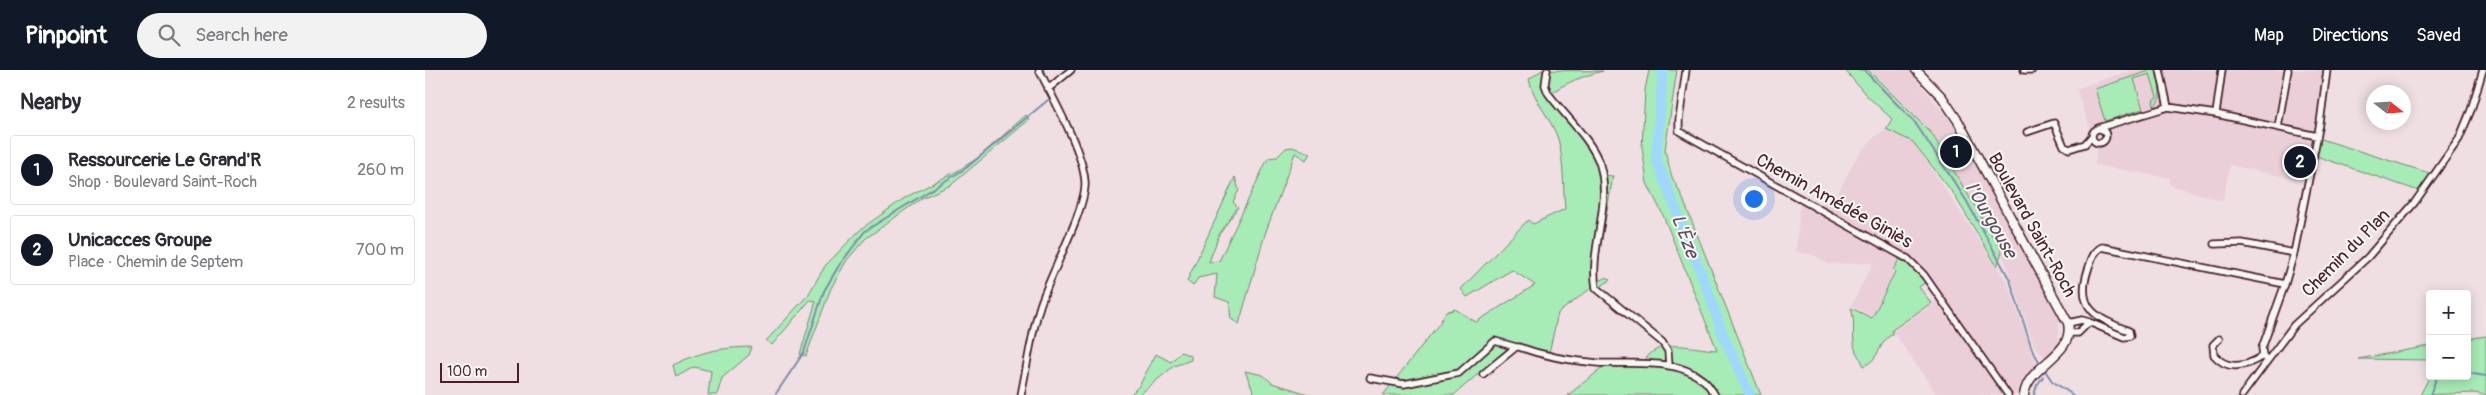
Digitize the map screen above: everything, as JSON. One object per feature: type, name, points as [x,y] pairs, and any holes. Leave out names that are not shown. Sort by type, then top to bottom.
[{"type":"main road","name":"Boulevard Saint-Roch","points":[[1916,70],[1953,112],[2068,323],[2069,333]]},
{"type":"main road","points":[[2024,395],[2029,379],[2063,348],[2069,333]]},
{"type":"street","points":[[1021,395],[1039,309],[1077,212],[1085,183],[1083,168],[1039,70]]},
{"type":"street","points":[[1048,89],[1071,70]]},
{"type":"street","points":[[1547,70],[1545,85],[1548,93],[1586,141],[1600,164],[1605,196],[1593,266],[1596,288],[1662,342],[1668,351],[1669,366]]},
{"type":"street","name":"Chemin Amédée Giniès","points":[[1686,70],[1679,131],[1908,259],[1924,275],[2008,395]]},
{"type":"street","points":[[2024,70],[2032,70]]},
{"type":"street","points":[[2160,70],[2167,107]]},
{"type":"street","points":[[2216,114],[2222,70]]},
{"type":"street","points":[[2278,127],[2288,70]]},
{"type":"street","points":[[2219,339],[2213,345],[2214,355],[2231,365],[2247,364],[2266,358],[2261,348],[2285,284],[2294,253],[2317,136],[2327,70]]},
{"type":"street","name":"Chemin du Plan","points":[[2242,395],[2266,358],[2294,325],[2368,257],[2415,202],[2459,139],[2471,110],[2483,70]]},
{"type":"street","points":[[2027,132],[2054,123],[2064,146],[2069,149],[2085,144],[2098,128],[2167,107],[2216,114],[2317,136]]},
{"type":"street","points":[[2091,136],[2095,142],[2104,140],[2106,134],[2098,128]]},
{"type":"street","points":[[2214,244],[2242,243],[2294,253]]},
{"type":"street","points":[[2068,323],[2081,320],[2124,338],[2130,334],[2129,331],[2095,316],[2086,299],[2083,284],[2095,252],[2099,248],[2108,247],[2285,284]]},
{"type":"street","points":[[2069,333],[2078,333],[2089,322]]},
{"type":"street","points":[[1370,378],[1404,384],[1459,373],[1495,341],[1552,356],[1598,363],[1637,362],[1669,366],[1703,380],[1715,395]]},
{"type":"street","points":[[1483,374],[1516,347]]},
{"type":"shaded area","points":[[1868,70],[1909,70],[1959,132],[2060,313],[2058,345],[2056,351],[2046,359],[2034,345],[2002,252],[1932,134]]},
{"type":"shaded area","points":[[2131,70],[2323,70],[2315,127],[2303,181],[2230,165],[2223,201],[2170,185],[2170,178],[2095,165],[2097,147],[2076,89]]},
{"type":"shaded area","points":[[1886,129],[1913,141],[2007,282],[2037,366],[2019,386],[2017,395],[1937,395],[1893,331],[1943,296],[1921,267],[1911,258],[1901,252],[1891,271],[1894,273],[1872,316],[1851,306],[1873,263],[1828,264],[1814,255],[1796,252],[1800,201],[1818,209],[1822,203],[1836,196],[1856,158],[1873,138]]},
{"type":"green space","points":[[1542,70],[1603,71],[1574,80],[1547,96],[1590,149],[1600,175],[1613,176],[1596,273],[1598,282],[1607,277],[1610,280],[1593,292],[1590,289],[1558,313],[1549,353],[1523,346],[1509,347],[1454,395],[1383,395],[1439,324],[1446,312],[1455,309],[1476,322],[1535,285],[1512,270],[1467,297],[1461,289],[1528,220],[1533,224],[1565,209],[1558,139],[1534,94],[1529,79]]},
{"type":"green space","points":[[1649,70],[1677,70],[1665,150],[1672,177],[1681,194],[1761,395],[1568,395],[1606,365],[1643,364],[1649,355],[1657,349],[1686,346],[1717,350],[1663,215],[1647,183],[1642,147],[1645,90]]},
{"type":"green space","points":[[1845,70],[1868,70],[1932,134],[2002,252],[1997,266],[1953,193],[1913,142],[1886,129],[1892,119],[1866,95]]},
{"type":"green space","points":[[2156,70],[2160,89],[2159,98],[2154,106],[2153,100],[2157,97],[2150,74],[2134,79],[2143,109],[2105,121],[2095,89]]},
{"type":"green space","points":[[1026,115],[1029,120],[951,185],[922,198],[865,239],[847,260],[831,288],[806,356],[800,354],[816,301],[810,300],[772,345],[766,341],[808,295],[825,266],[861,229],[906,197],[959,170],[979,157]]},
{"type":"green space","points":[[2321,139],[2429,173],[2431,176],[2419,191],[2316,156]]},
{"type":"green space","points":[[1292,147],[1310,153],[1306,160],[1295,153],[1265,234],[1239,324],[1231,319],[1229,302],[1215,297],[1217,274],[1198,278],[1193,286],[1187,281],[1235,177],[1239,190],[1233,202],[1238,207],[1219,235],[1209,262],[1219,261],[1268,158],[1277,157],[1286,148]]},
{"type":"green space","points":[[1899,259],[1907,263],[1926,282],[1919,287],[1931,303],[1892,330],[1893,334],[1884,341],[1873,360],[1863,366],[1856,352],[1851,308],[1872,318],[1895,272],[1893,270]]},
{"type":"green space","points":[[2486,336],[2486,395],[2474,393],[2420,395],[2428,380],[2471,380],[2471,338]]},
{"type":"green space","points":[[752,347],[749,355],[722,378],[717,395],[708,395],[711,371],[694,367],[676,377],[673,365],[693,356],[720,349]]},
{"type":"green space","points":[[2426,347],[2426,360],[2358,359]]},
{"type":"green space","points":[[1181,352],[1191,356],[1191,360],[1174,366],[1139,395],[1130,395],[1139,386],[1156,354],[1171,362]]},
{"type":"green space","points":[[1245,371],[1263,375],[1272,383],[1312,395],[1255,395]]},
{"type":"waterway","name":"L'Èze","points":[[1663,70],[1656,159],[1708,291],[1722,332],[1750,395]]},
{"type":"waterway","name":"l'Ourgouse","points":[[1864,70],[1916,124],[1966,200],[2010,280],[2032,349],[2041,365]]},
{"type":"waterway","points":[[775,395],[804,352],[824,291],[838,267],[865,231],[966,168],[1048,100]]},
{"type":"waterway","name":"l'Ourgouse","points":[[2044,369],[2052,381],[2073,395]]},
{"type":"waterway","name":"l'Ourgouse","points":[[2471,374],[2486,376]]},
{"type":"waterway","points":[[2034,395],[2037,385],[2043,377]]},
{"type":"waterway","name":"l'Ourgouse","points":[[2430,395],[2436,380]]},
{"type":"place","name":"Ressourcerie Le Grand'R","points":[[1956,152]]},
{"type":"place","name":"Unicacces Groupe","points":[[2300,162]]}]
